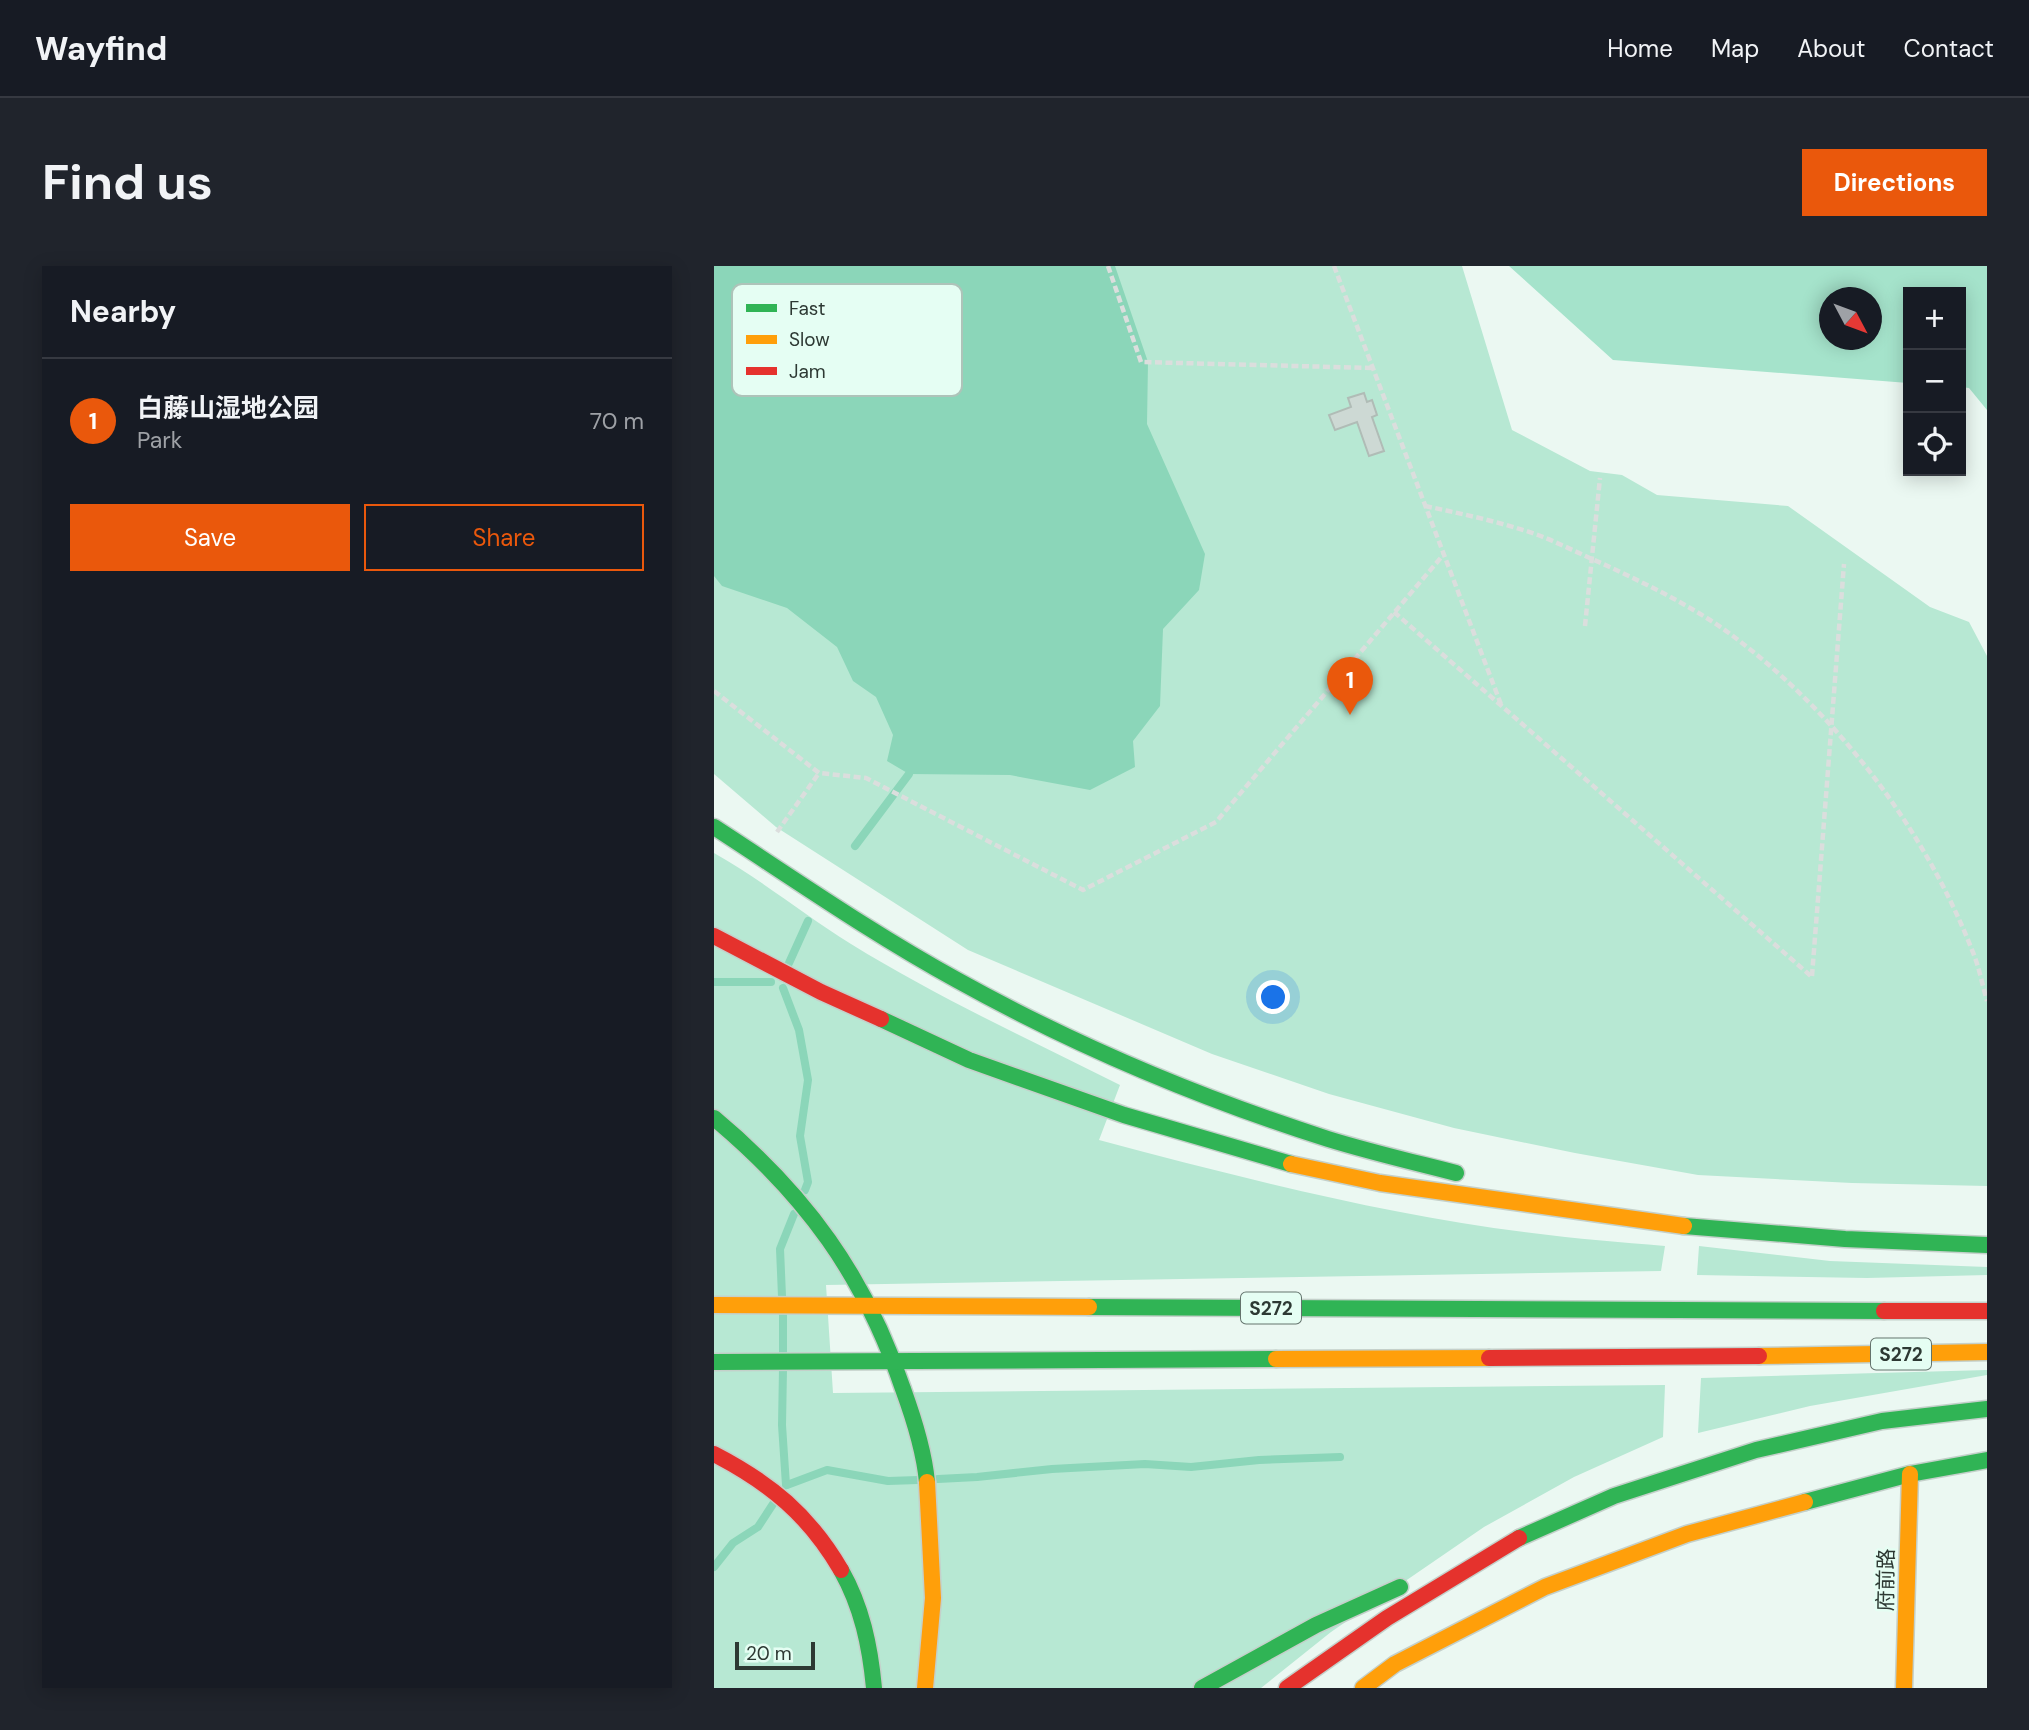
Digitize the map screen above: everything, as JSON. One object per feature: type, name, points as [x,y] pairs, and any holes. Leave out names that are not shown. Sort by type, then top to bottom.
[{"type":"main road","points":[[714,827],[877,934],[993,1000],[1095,1047],[1218,1100],[1329,1139],[1616,1217]]},
{"type":"main road","points":[[714,936],[821,992],[969,1060],[1124,1115],[1266,1158],[1380,1183],[1691,1227],[1832,1238],[1987,1244]]},
{"type":"main road","points":[[714,1118],[777,1175],[823,1229],[859,1286],[903,1384],[925,1468],[934,1553],[932,1649],[926,1688]]},
{"type":"main road","name":"S272","points":[[714,1305],[1987,1311]]},
{"type":"main road","name":"S272","points":[[714,1362],[1816,1356],[1987,1352]]},
{"type":"main road","points":[[1202,1688],[1316,1625],[1614,1496],[1756,1450],[1882,1421],[1987,1409]]},
{"type":"main road","points":[[714,1454],[728,1460],[775,1491],[813,1526],[841,1567],[862,1613],[874,1660],[874,1688]]},
{"type":"main road","points":[[1363,1688],[1395,1664],[1545,1587],[1687,1534],[1910,1474],[1987,1460]]},
{"type":"main road","name":"府前路","points":[[1904,1688],[1910,1474]]},
{"type":"main road","points":[[1287,1688],[1387,1618],[1507,1543]]},
{"type":"path","points":[[1108,266],[1141,362],[1373,368]]},
{"type":"path","points":[[1334,266],[1502,709]]},
{"type":"path","points":[[1585,626],[1600,478]]},
{"type":"path","points":[[1425,506],[1488,519],[1538,535],[1659,590],[1722,628],[1779,676],[1831,727],[1891,799],[1935,869],[1973,951],[1987,1001]]},
{"type":"path","points":[[714,691],[819,773],[866,778],[1083,890],[1216,822],[1444,554]]},
{"type":"path","points":[[1394,612],[1812,977],[1843,564]]},
{"type":"path","points":[[760,857],[819,773]]},
{"type":"shaded area","points":[[714,266],[1462,266],[1512,430],[1590,471],[1622,475],[1657,495],[1788,506],[1930,607],[1969,622],[1987,656],[1987,1186],[1852,1183],[1698,1175],[1454,1128],[1329,1094],[1212,1054],[968,950],[776,827],[714,774]]},
{"type":"shaded area","points":[[714,266],[1115,266],[1148,362],[1147,424],[1205,554],[1199,590],[1163,629],[1160,706],[1133,741],[1135,767],[1090,790],[1010,775],[909,774],[887,761],[893,735],[876,697],[853,681],[837,647],[787,608],[722,586],[714,576]]},
{"type":"shaded area","points":[[1509,266],[1987,266],[1987,410],[1966,388],[1966,287],[1903,287],[1903,383],[1613,360]]},
{"type":"shaded area","points":[[714,853],[834,933],[917,982],[1120,1085],[1099,1140],[1369,1206],[1549,1235],[1665,1246],[1661,1271],[826,1285],[833,1393],[1665,1385],[1663,1437],[1574,1477],[1484,1527],[1331,1632],[1261,1688],[714,1688]]},
{"type":"shaded area","points":[[1699,1246],[1830,1261],[1987,1267],[1987,1275],[1867,1278],[1697,1275]]},
{"type":"shaded area","points":[[1987,1370],[1987,1375],[1810,1406],[1698,1433],[1701,1378]]},
{"type":"building","points":[[1364,393],[1367,402],[1372,400],[1377,415],[1372,417],[1384,451],[1369,456],[1357,422],[1335,430],[1329,415],[1351,407],[1348,398]]},
{"type":"waterway","points":[[855,846],[909,774]]},
{"type":"waterway","points":[[789,963],[808,921]]},
{"type":"waterway","points":[[714,982],[771,982]]},
{"type":"waterway","points":[[783,988],[799,1030],[808,1080],[800,1136],[808,1182],[805,1190]]},
{"type":"waterway","points":[[782,1296],[780,1249],[794,1214]]},
{"type":"waterway","points":[[783,1313],[783,1352]]},
{"type":"waterway","points":[[783,1369],[782,1425],[786,1485]]},
{"type":"waterway","points":[[938,1479],[1052,1469],[1145,1464],[1191,1467],[1259,1460],[1340,1457]]},
{"type":"waterway","points":[[787,1485],[827,1470],[888,1481],[918,1480]]},
{"type":"waterway","points":[[714,1567],[733,1543],[758,1527],[773,1504]]},
{"type":"traffic: fast","points":[[714,827],[895,944],[1046,1027],[1232,1106],[1328,1139],[1456,1173]]},
{"type":"traffic: fast","points":[[881,1019],[969,1060],[1124,1115],[1291,1164]]},
{"type":"traffic: fast","points":[[714,1118],[777,1177],[829,1240],[851,1274],[888,1348],[903,1389],[924,1458],[927,1482]]},
{"type":"traffic: fast","points":[[1684,1226],[1845,1239],[1987,1245]]},
{"type":"traffic: fast","points":[[1089,1307],[1884,1311]]},
{"type":"traffic: fast","points":[[714,1362],[1276,1359]]},
{"type":"traffic: fast","points":[[1519,1538],[1614,1496],[1756,1450],[1882,1421],[1987,1409]]},
{"type":"traffic: fast","points":[[1805,1502],[1910,1474],[1987,1460]]},
{"type":"traffic: fast","points":[[841,1570],[864,1627],[874,1688]]},
{"type":"traffic: fast","points":[[1202,1688],[1316,1625],[1400,1587]]},
{"type":"traffic: slow","points":[[1291,1164],[1380,1183],[1684,1226]]},
{"type":"traffic: slow","points":[[714,1305],[1089,1307]]},
{"type":"traffic: slow","points":[[1759,1356],[1987,1352]]},
{"type":"traffic: slow","points":[[1276,1359],[1489,1358]]},
{"type":"traffic: slow","points":[[1904,1688],[1910,1474]]},
{"type":"traffic: slow","points":[[925,1688],[933,1598],[927,1482]]},
{"type":"traffic: slow","points":[[1363,1688],[1395,1664],[1545,1587],[1687,1534],[1805,1502]]},
{"type":"traffic: jam","points":[[714,936],[821,992],[881,1019]]},
{"type":"traffic: jam","points":[[1884,1311],[1987,1311]]},
{"type":"traffic: jam","points":[[1489,1358],[1759,1356]]},
{"type":"traffic: jam","points":[[714,1454],[753,1477],[786,1502],[816,1533],[841,1570]]},
{"type":"traffic: jam","points":[[1287,1688],[1387,1618],[1519,1538]]},
{"type":"place","name":"白藤山湿地公园","points":[[1350,715]]}]
